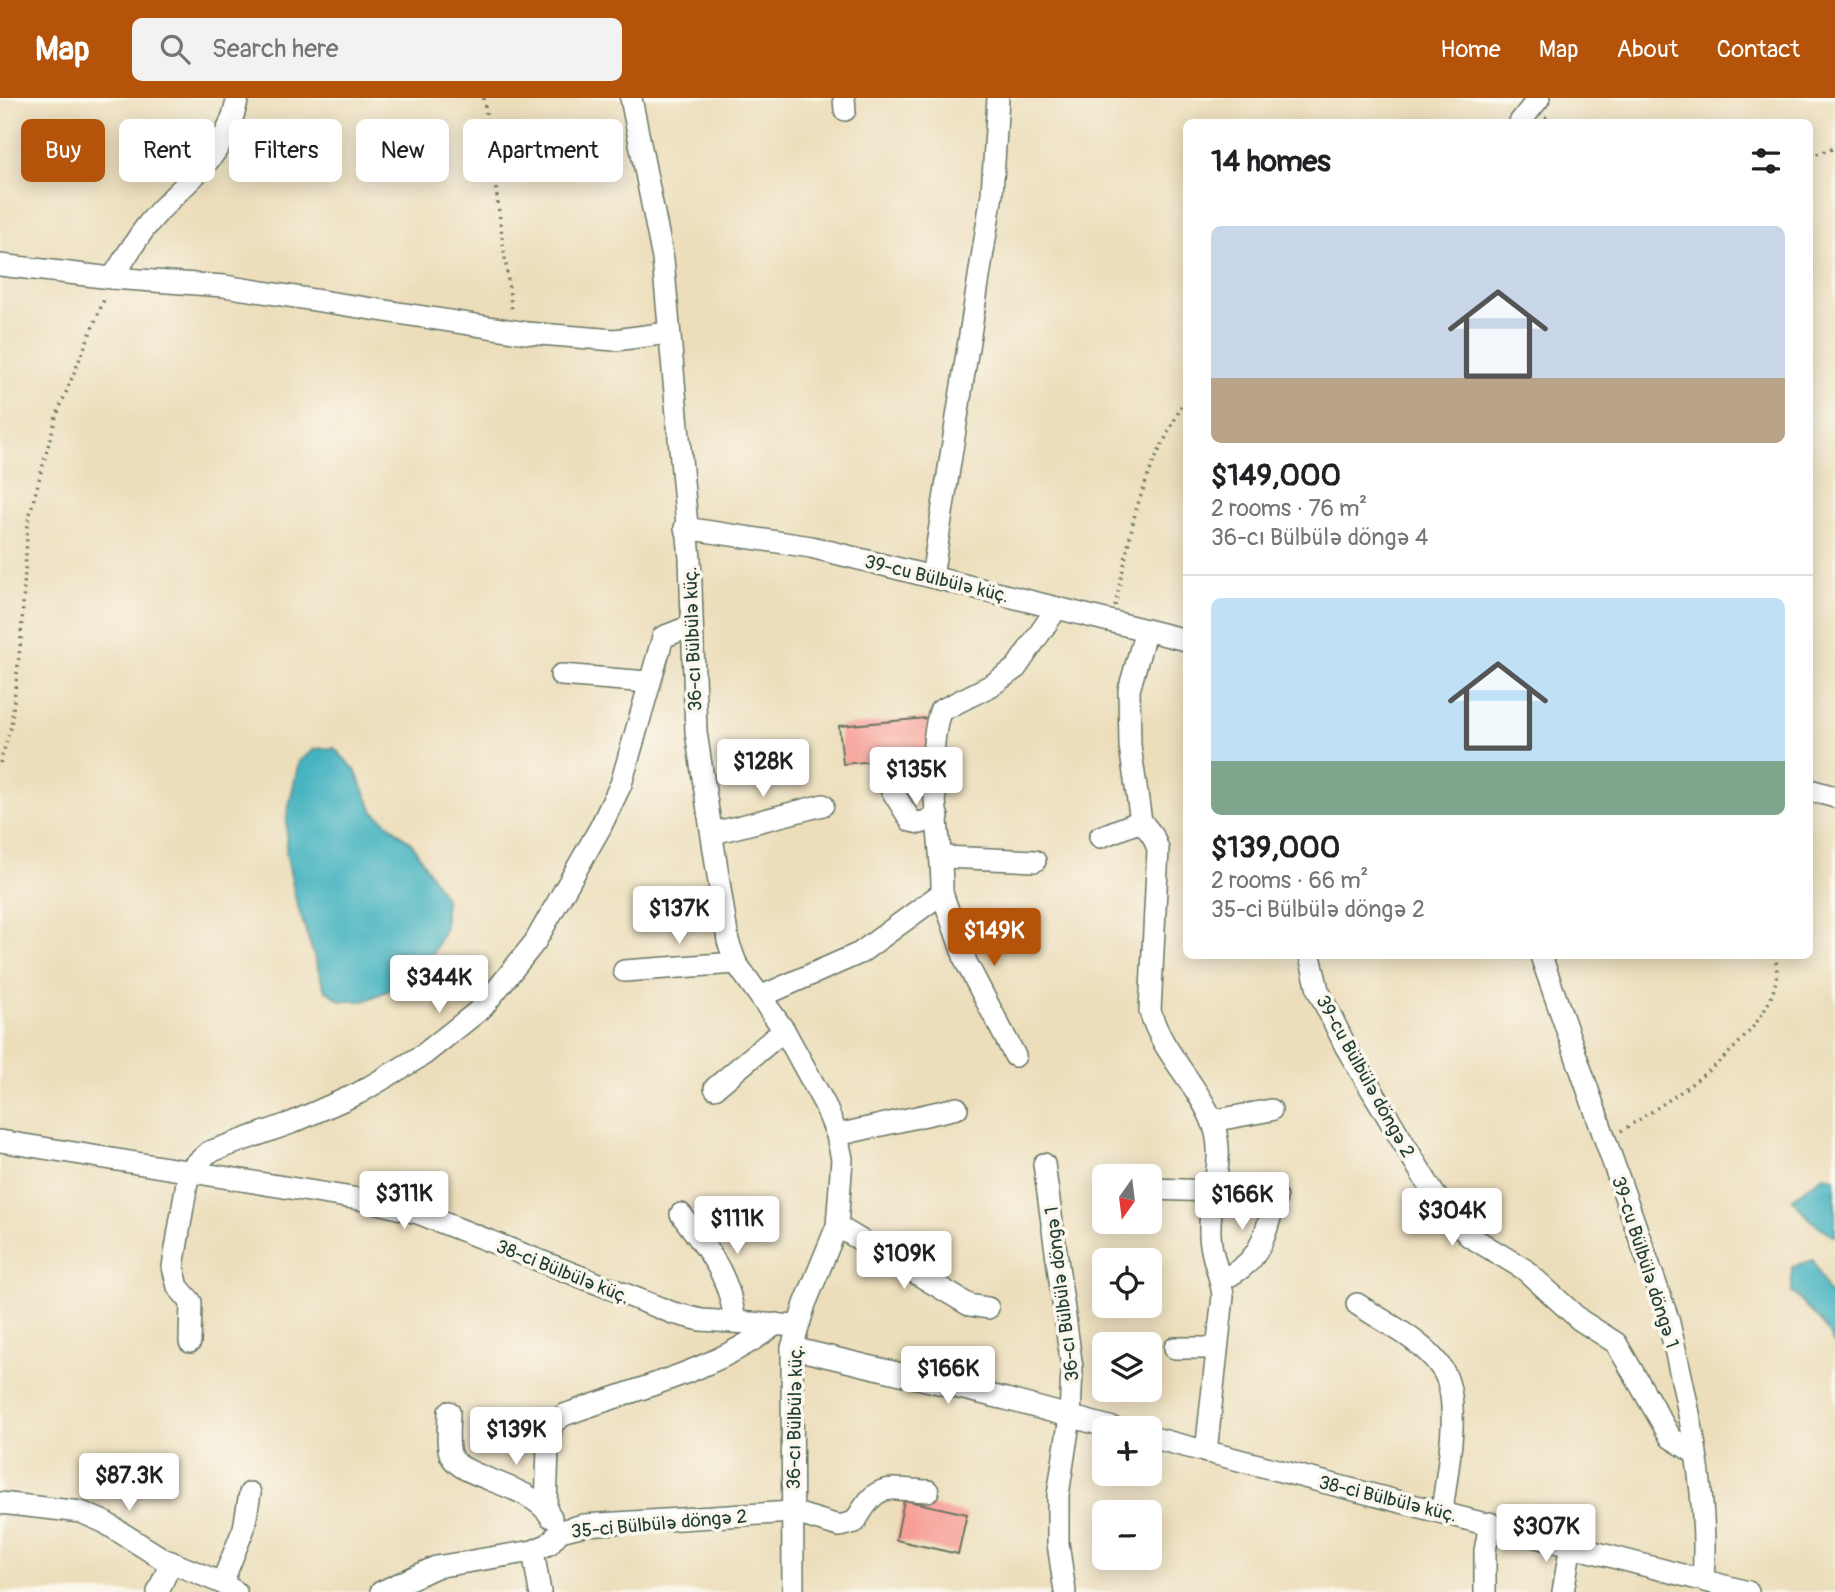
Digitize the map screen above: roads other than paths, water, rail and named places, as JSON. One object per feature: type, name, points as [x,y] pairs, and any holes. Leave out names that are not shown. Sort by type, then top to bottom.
[{"type":"street","points":[[112,278],[146,227],[213,159],[234,117],[238,98]]},
{"type":"street","name":"36-cı Bülbülə küç.","points":[[631,98],[663,259],[685,527],[690,559],[696,732],[714,834],[728,941],[736,963],[784,1030],[825,1105],[837,1135],[842,1159],[837,1226],[798,1326],[792,1349],[793,1592]]},
{"type":"street","points":[[932,577],[992,194],[998,98]]},
{"type":"street","points":[[1522,119],[1539,98]]},
{"type":"street","points":[[0,265],[112,278],[224,286],[514,331],[615,340],[668,333]]},
{"type":"street","name":"39-cu Bülbülə küç.","points":[[685,527],[811,547],[1183,639]]},
{"type":"street","points":[[1015,1056],[966,962],[942,892],[943,857],[934,753],[935,726],[940,711],[992,685],[1016,668],[1058,608]]},
{"type":"street","points":[[190,1342],[191,1302],[178,1287],[173,1267],[189,1170],[209,1152],[292,1123],[359,1093],[423,1055],[482,1008],[535,942],[600,828],[621,784],[663,636],[691,626]]},
{"type":"street","points":[[1146,630],[1129,690],[1130,746],[1141,821],[1153,836],[1158,849],[1150,1011],[1156,1031],[1212,1121],[1217,1139],[1210,1243],[1211,1256],[1221,1280],[1223,1296],[1206,1452]]},
{"type":"street","points":[[561,675],[648,682]]},
{"type":"street","points":[[881,773],[911,821],[920,823],[938,817]]},
{"type":"street","points":[[1813,791],[1835,797]]},
{"type":"street","points":[[714,834],[823,805]]},
{"type":"street","points":[[1100,837],[1141,821]]},
{"type":"street","points":[[943,857],[1035,862]]},
{"type":"street","points":[[762,996],[860,953],[942,892]]},
{"type":"street","name":"39-cu Bülbülə döngə 2","points":[[1311,959],[1318,990],[1346,1047],[1434,1194],[1469,1236],[1524,1269],[1580,1320],[1616,1343],[1671,1438],[1693,1452]]},
{"type":"street","name":"39-cu Bülbülə döngə 1","points":[[1542,959],[1668,1319],[1703,1503],[1703,1579]]},
{"type":"street","points":[[624,971],[736,963]]},
{"type":"street","points":[[715,1088],[784,1030]]},
{"type":"street","points":[[837,1135],[957,1108]]},
{"type":"street","points":[[1212,1121],[1271,1110]]},
{"type":"street","name":"38-ci Bülbülə küç.","points":[[0,1141],[371,1202],[418,1213],[673,1313],[701,1320],[798,1326]]},
{"type":"street","name":"36-cı Bülbülə döngə 1","points":[[1044,1164],[1072,1368],[1070,1417],[1058,1495],[1058,1543],[1065,1592]]},
{"type":"street","points":[[1162,1189],[1215,1191]]},
{"type":"street","points":[[1221,1280],[1244,1269],[1258,1250],[1276,1198]]},
{"type":"street","points":[[681,1214],[724,1274],[732,1294],[735,1322]]},
{"type":"street","points":[[837,1226],[969,1305],[988,1308]]},
{"type":"street","points":[[1357,1304],[1423,1349],[1443,1369],[1451,1400],[1442,1512]]},
{"type":"street","points":[[546,1508],[548,1447],[552,1423],[564,1415],[696,1368],[747,1346],[776,1324]]},
{"type":"street","points":[[1175,1348],[1217,1348]]},
{"type":"street","points":[[792,1349],[1092,1423]]},
{"type":"street","points":[[449,1412],[450,1455],[460,1466],[522,1492],[546,1508],[560,1531]]},
{"type":"street","name":"38-ci Bülbülə küç.","points":[[1162,1440],[1571,1544],[1679,1583],[1703,1579],[1748,1592]]},
{"type":"street","points":[[792,1512],[839,1526],[849,1525],[855,1522],[870,1497],[877,1492],[888,1489],[928,1491]]},
{"type":"street","points":[[0,1503],[81,1512],[104,1522],[171,1562],[229,1587],[250,1493]]},
{"type":"street","name":"35-ci Bülbülə döngə 2","points":[[381,1592],[436,1567],[533,1551],[549,1544],[560,1531],[584,1525],[792,1512]]},
{"type":"street","points":[[1485,1592],[1485,1551],[1490,1523]]},
{"type":"street","points":[[1563,1592],[1571,1544]]},
{"type":"street","points":[[533,1551],[540,1592]]},
{"type":"street","points":[[158,1592],[171,1562]]},
{"type":"water","points":[[334,748],[355,770],[373,811],[412,844],[445,898],[445,926],[433,954],[392,989],[364,1001],[342,1001],[325,990],[296,901],[286,852],[287,815],[299,761],[315,749]]},
{"type":"water","points":[[1823,1176],[1835,1178],[1835,1237],[1812,1221],[1792,1199]]},
{"type":"water","points":[[1813,1260],[1828,1293],[1835,1294],[1835,1345],[1821,1322],[1792,1292],[1792,1267]]}]
